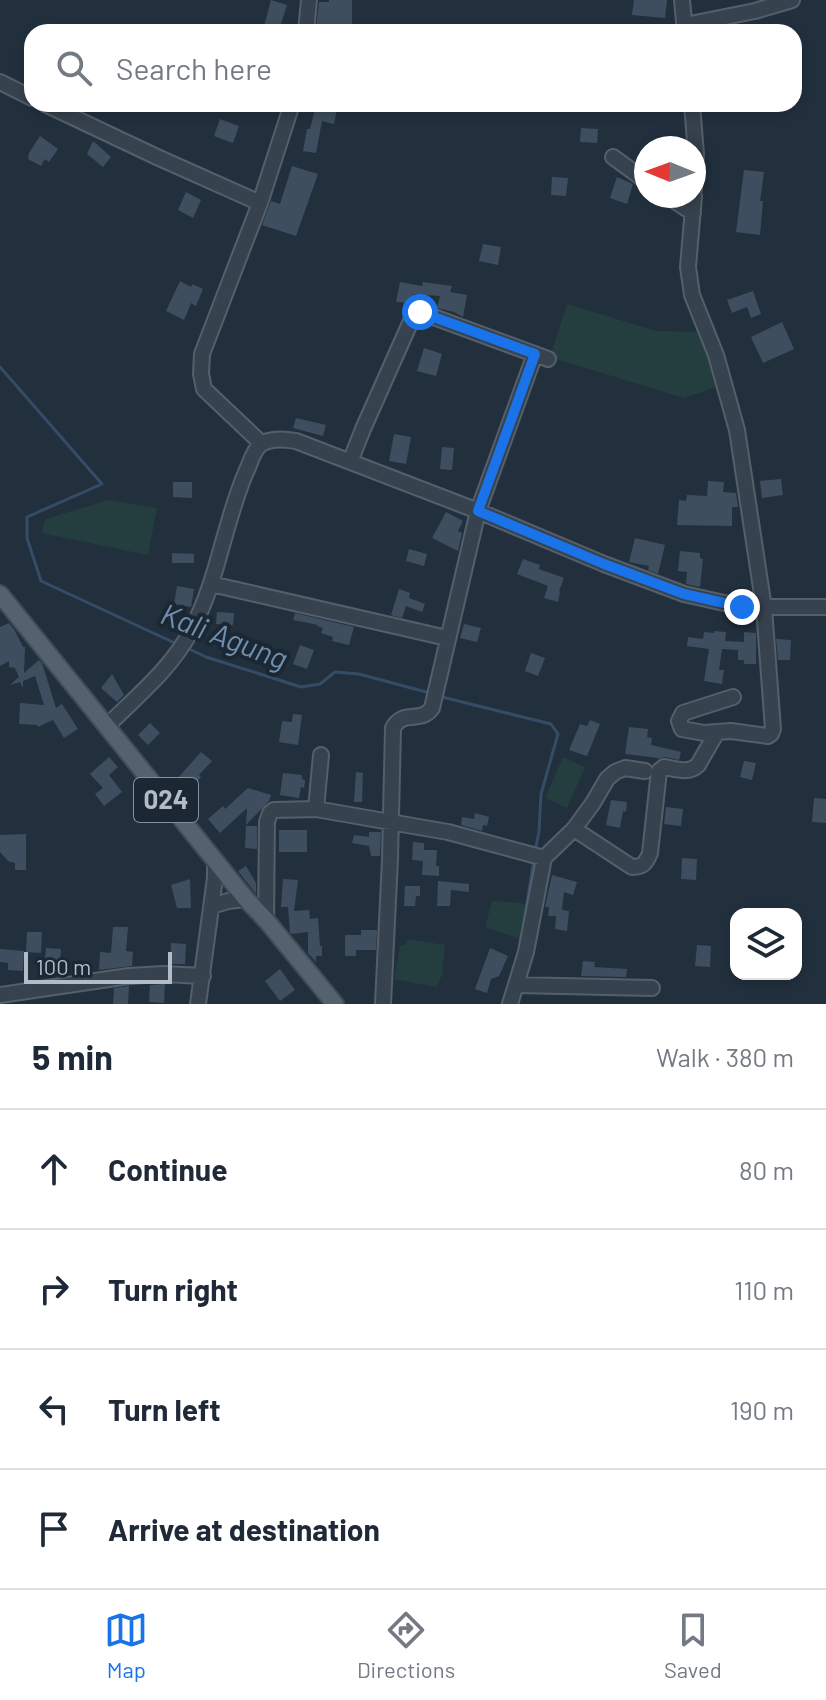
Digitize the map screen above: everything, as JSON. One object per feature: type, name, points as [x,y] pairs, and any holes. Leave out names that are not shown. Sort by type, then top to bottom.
[{"type":"main road","name":"024","points":[[0,594],[246,899],[335,1004]]},
{"type":"street","points":[[307,24],[309,0]]},
{"type":"street","points":[[682,0],[685,24]]},
{"type":"street","points":[[701,24],[792,0]]},
{"type":"street","points":[[0,82],[24,94]]},
{"type":"street","points":[[62,112],[260,203]]},
{"type":"street","points":[[261,443],[204,389],[202,354],[260,203],[289,112]]},
{"type":"street","points":[[693,112],[695,136]]},
{"type":"street","points":[[613,157],[634,172]]},
{"type":"street","points":[[685,208],[693,213]]},
{"type":"street","points":[[693,208],[688,267],[692,295],[716,355],[737,430],[764,608],[773,729],[768,736],[682,729],[679,721],[683,713],[733,697]]},
{"type":"street","points":[[350,462],[415,312],[541,356],[478,511],[428,714],[404,717],[393,728],[383,1004]]},
{"type":"street","points":[[107,726],[156,678],[182,646],[200,614],[227,524],[254,453],[261,443],[286,439],[296,441],[684,594],[726,604],[764,608],[826,607]]},
{"type":"street","points":[[211,584],[447,638]]},
{"type":"street","points":[[574,829],[632,867],[640,867],[650,853],[659,771],[664,767],[694,770],[717,732]]},
{"type":"street","points":[[316,809],[321,755]]},
{"type":"street","points":[[645,771],[625,768],[615,772],[607,779],[574,829],[538,856],[526,952],[514,993],[652,988]]},
{"type":"street","points":[[266,920],[267,822],[274,810],[316,809],[448,832],[538,856]]},
{"type":"street","points":[[198,1004],[215,861]]},
{"type":"street","points":[[212,906],[246,899]]},
{"type":"street","points":[[0,995],[129,976],[203,976]]},
{"type":"green space","points":[[567,304],[656,331],[701,332],[719,386],[684,398],[550,357]]},
{"type":"green space","points":[[108,500],[157,508],[148,555],[41,533],[46,519]]},
{"type":"green space","points":[[563,757],[585,767],[567,808],[545,798]]},
{"type":"green space","points":[[492,901],[520,903],[534,909],[526,941],[485,927]]},
{"type":"green space","points":[[408,939],[445,945],[442,975],[436,987],[394,979],[400,946],[405,945]]},
{"type":"building","points":[[271,0],[287,5],[281,24],[265,24]]},
{"type":"building","points":[[352,0],[352,24],[316,24],[319,2]]},
{"type":"building","points":[[634,0],[667,0],[665,18],[632,15]]},
{"type":"building","points":[[314,112],[336,112],[334,124],[322,121],[316,153],[303,151],[307,129],[310,129]]},
{"type":"building","points":[[220,119],[239,126],[233,143],[214,136]]},
{"type":"building","points":[[581,128],[598,129],[597,143],[580,142]]},
{"type":"building","points":[[40,136],[58,149],[49,162],[45,159],[41,166],[28,159]]},
{"type":"building","points":[[93,141],[111,157],[103,167],[87,154]]},
{"type":"building","points":[[292,166],[318,174],[296,236],[262,225],[271,201],[280,204]]},
{"type":"building","points":[[744,170],[764,172],[760,235],[736,232]]},
{"type":"building","points":[[552,177],[568,178],[566,196],[551,195]]},
{"type":"building","points":[[617,177],[633,184],[627,204],[610,198]]},
{"type":"building","points":[[186,192],[201,200],[193,218],[178,210]]},
{"type":"building","points":[[483,244],[501,247],[498,265],[479,261]]},
{"type":"building","points":[[180,281],[203,289],[196,306],[191,303],[184,320],[166,311]]},
{"type":"building","points":[[400,282],[452,286],[450,292],[467,295],[463,317],[437,308],[440,296],[413,294],[412,303],[396,302]]},
{"type":"building","points":[[753,291],[761,314],[751,318],[747,307],[732,313],[727,300]]},
{"type":"building","points":[[782,322],[794,349],[763,363],[751,337]]},
{"type":"building","points":[[424,348],[442,354],[436,376],[417,371]]},
{"type":"building","points":[[296,418],[326,425],[323,436],[293,428]]},
{"type":"building","points":[[394,434],[411,437],[406,464],[389,461]]},
{"type":"building","points":[[442,447],[454,448],[452,470],[440,469]]},
{"type":"building","points":[[781,479],[783,495],[762,498],[760,481]]},
{"type":"building","points":[[708,481],[724,482],[723,492],[736,493],[738,507],[732,507],[732,526],[677,525],[679,500],[686,501],[687,495],[707,496]]},
{"type":"building","points":[[173,482],[192,482],[192,498],[173,497]]},
{"type":"building","points":[[446,512],[463,521],[458,531],[462,533],[458,551],[432,538]]},
{"type":"building","points":[[635,538],[665,545],[658,574],[648,570],[649,566],[629,562]]},
{"type":"building","points":[[409,549],[427,554],[424,566],[406,561]]},
{"type":"building","points":[[680,551],[700,553],[703,559],[700,587],[686,584],[687,572],[678,571]]},
{"type":"building","points":[[172,553],[194,554],[194,563],[172,563]]},
{"type":"building","points":[[523,559],[564,578],[558,602],[544,598],[548,586],[517,574]]},
{"type":"building","points":[[177,586],[194,589],[191,607],[174,604]]},
{"type":"building","points":[[399,589],[410,593],[409,598],[425,604],[422,612],[406,606],[402,618],[391,615]]},
{"type":"building","points":[[217,612],[234,613],[233,625],[216,624]]},
{"type":"building","points":[[295,613],[354,627],[349,645],[332,641],[333,637],[321,633],[323,628],[318,625],[293,620]]},
{"type":"building","points":[[9,623],[25,647],[24,673],[39,660],[42,663],[56,708],[62,704],[78,729],[64,738],[53,720],[38,727],[19,724],[20,703],[44,705],[35,676],[23,681],[23,688],[20,682],[10,685],[19,677],[15,668],[9,667],[9,661],[0,666],[0,627]]},
{"type":"building","points":[[464,624],[481,628],[477,642],[460,638]]},
{"type":"building","points":[[704,632],[726,632],[725,641],[744,642],[744,632],[756,633],[756,664],[744,664],[744,660],[738,660],[738,650],[722,649],[719,670],[724,670],[722,684],[704,681],[709,649],[687,646],[688,637],[703,639]]},
{"type":"building","points":[[776,639],[791,640],[790,660],[778,660]]},
{"type":"building","points":[[300,645],[314,650],[307,669],[293,664]]},
{"type":"building","points":[[531,653],[545,658],[538,676],[525,671]]},
{"type":"building","points":[[112,674],[124,695],[117,702],[101,688]]},
{"type":"building","points":[[293,714],[302,715],[298,745],[279,742],[282,721],[292,722]]},
{"type":"building","points":[[590,720],[600,724],[587,756],[569,750],[580,724],[587,726]]},
{"type":"building","points":[[150,723],[160,733],[148,745],[138,735]]},
{"type":"building","points":[[629,727],[648,729],[647,737],[652,738],[651,745],[681,752],[679,760],[625,754]]},
{"type":"building","points":[[201,752],[212,761],[190,791],[176,780]]},
{"type":"building","points":[[109,757],[118,767],[109,775],[122,792],[104,806],[95,794],[103,788],[90,774]]},
{"type":"building","points":[[744,761],[756,763],[752,780],[740,777]]},
{"type":"building","points":[[356,772],[363,773],[362,802],[354,802]]},
{"type":"building","points":[[283,773],[302,775],[304,788],[301,787],[299,798],[280,795]]},
{"type":"building","points":[[248,788],[271,795],[269,801],[246,825],[247,808],[220,833],[208,819],[223,806],[225,809]]},
{"type":"building","points":[[814,798],[826,799],[826,823],[812,822]]},
{"type":"building","points":[[611,800],[627,802],[620,828],[606,825]]},
{"type":"building","points":[[666,807],[683,809],[681,826],[664,824]]},
{"type":"building","points":[[475,813],[489,817],[482,831],[461,825],[462,817],[474,819]]},
{"type":"building","points":[[246,826],[257,826],[257,849],[245,848]]},
{"type":"building","points":[[279,830],[307,830],[307,852],[279,852]]},
{"type":"building","points":[[369,832],[381,832],[380,856],[371,856],[369,846],[352,843],[354,835],[369,837]]},
{"type":"building","points":[[26,834],[26,870],[15,870],[15,863],[8,861],[0,852],[0,835]]},
{"type":"building","points":[[413,842],[424,843],[424,850],[437,850],[439,876],[422,875],[423,861],[412,860]]},
{"type":"building","points":[[682,858],[697,859],[696,880],[681,879]]},
{"type":"building","points":[[246,866],[256,883],[256,894],[238,871]]},
{"type":"building","points":[[552,875],[577,882],[573,895],[564,892],[562,910],[569,911],[567,931],[555,929],[556,916],[548,916],[549,907],[545,907]]},
{"type":"building","points":[[190,879],[191,908],[177,908],[171,885]]},
{"type":"building","points":[[283,879],[298,880],[294,911],[309,910],[310,919],[318,918],[322,956],[316,956],[316,962],[308,953],[308,932],[290,932],[288,907],[281,907]]},
{"type":"building","points":[[438,881],[469,884],[469,892],[451,890],[450,906],[437,906]]},
{"type":"building","points":[[405,886],[420,886],[420,896],[416,896],[415,906],[404,906]]},
{"type":"building","points":[[113,927],[128,927],[126,951],[133,952],[132,966],[99,970],[100,952],[111,953]]},
{"type":"building","points":[[361,930],[377,930],[376,950],[356,950],[356,956],[345,956],[345,935],[361,935]]},
{"type":"building","points":[[27,932],[42,932],[41,953],[26,952]]},
{"type":"building","points":[[171,943],[186,944],[185,964],[170,964]]},
{"type":"building","points":[[697,945],[711,946],[710,967],[695,966]]},
{"type":"building","points":[[46,948],[61,949],[59,970],[44,969]]},
{"type":"building","points":[[490,948],[508,956],[499,976],[491,979],[487,993],[475,989]]},
{"type":"building","points":[[0,949],[24,951],[23,971],[8,970],[8,963],[0,962]]},
{"type":"building","points":[[583,961],[595,962],[594,967],[627,969],[626,977],[581,976]]},
{"type":"building","points":[[280,969],[295,990],[280,1001],[265,981]]},
{"type":"building","points":[[165,984],[164,1003],[149,1002],[150,985]]},
{"type":"building","points":[[129,986],[128,1004],[113,1004],[114,988]]},
{"type":"waterway","name":"Kali Agung","points":[[0,367],[102,484],[27,517],[27,538],[41,581],[177,644]]},
{"type":"waterway","name":"Kali Agung","points":[[187,648],[301,687],[320,684],[335,672],[359,674],[430,693]]},
{"type":"waterway","name":"Kali Agung","points":[[442,697],[551,724],[558,734],[541,794],[535,851]]},
{"type":"waterway","name":"Kali Agung","points":[[519,954],[534,859]]},
{"type":"route","points":[[420,312],[535,354],[478,511],[684,594],[742,607]]}]
